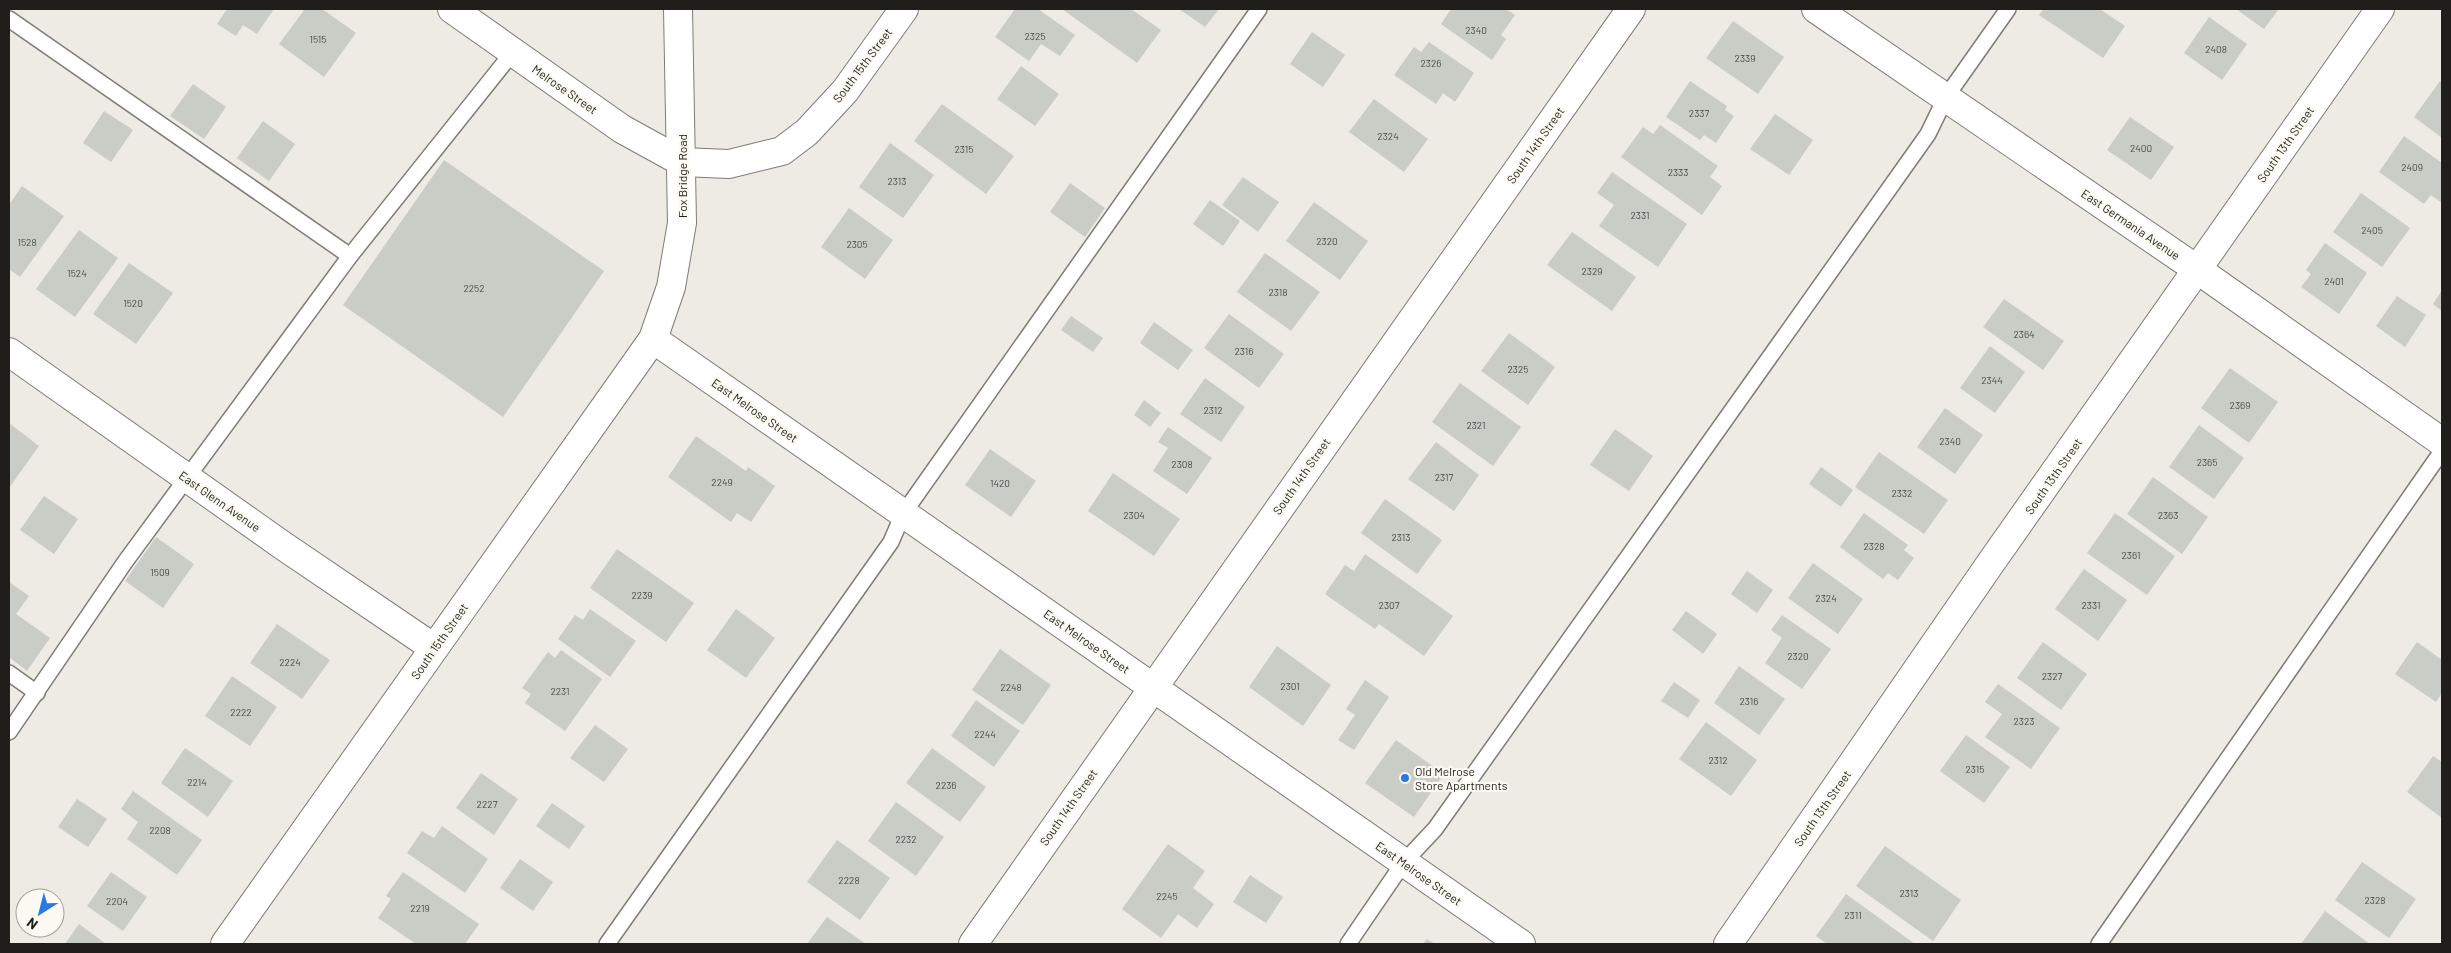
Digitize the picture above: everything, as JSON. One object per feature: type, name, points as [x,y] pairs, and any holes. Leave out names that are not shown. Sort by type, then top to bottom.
[{"type":"street","name":"Melrose Street","points":[[452,9],[622,129],[682,162]]},
{"type":"street","name":"Fox Bridge Road","points":[[653,339],[671,287],[682,223],[678,9]]},
{"type":"street","name":"South 15th Street","points":[[682,162],[729,164],[782,151],[807,132],[845,91],[904,9]]},
{"type":"street","name":"South 14th Street","points":[[972,944],[1631,9]]},
{"type":"street","name":"East Germania Avenue","points":[[1816,9],[2198,270],[2442,442]]},
{"type":"street","name":"South 13th Street","points":[[1728,944],[1979,580],[2380,9]]},
{"type":"street","name":"South 15th Street","points":[[225,944],[653,339]]},
{"type":"street","name":"East Melrose Street","points":[[653,339],[1521,944]]},
{"type":"street","name":"East Glenn Avenue","points":[[9,352],[434,648]]},
{"type":"lane","points":[[607,944],[891,542],[903,514],[1259,9]]},
{"type":"lane","points":[[1348,944],[1404,862],[1435,829],[1917,150],[1928,134],[1946,97],[2008,9]]},
{"type":"lane","points":[[9,19],[350,256]]},
{"type":"lane","points":[[9,732],[125,562],[186,477],[350,256],[513,52]]},
{"type":"lane","points":[[2099,944],[2442,451]]},
{"type":"lane","points":[[9,673],[37,693]]},
{"type":"building","points":[[227,9],[274,9],[257,34],[243,25],[236,36],[217,24]]},
{"type":"building","points":[[305,9],[322,9],[356,33],[324,77],[279,44]]},
{"type":"building","points":[[1015,9],[1038,9],[1075,35],[1060,56],[1041,44],[1029,61],[995,37]]},
{"type":"building","points":[[1062,9],[1131,9],[1161,30],[1137,63]]},
{"type":"building","points":[[1179,9],[1219,9],[1205,27]]},
{"type":"building","points":[[1451,9],[1506,9],[1515,15],[1501,35],[1506,39],[1492,60],[1441,24]]},
{"type":"building","points":[[2044,9],[2100,9],[2125,26],[2103,58],[2039,15]]},
{"type":"building","points":[[2236,9],[2279,9],[2264,29]]},
{"type":"building","points":[[2209,17],[2247,44],[2222,80],[2184,53]]},
{"type":"building","points":[[1733,21],[1784,57],[1758,94],[1706,58]]},
{"type":"building","points":[[1312,32],[1345,55],[1323,87],[1290,64]]},
{"type":"building","points":[[1429,42],[1474,73],[1455,102],[1443,93],[1436,104],[1394,75],[1414,47],[1421,52]]},
{"type":"building","points":[[1021,66],[1059,94],[1035,126],[997,99]]},
{"type":"building","points":[[1690,81],[1727,106],[1725,110],[1734,116],[1716,143],[1704,135],[1700,140],[1666,117]]},
{"type":"building","points":[[2440,81],[2442,83],[2442,138],[2414,117]]},
{"type":"building","points":[[193,84],[226,107],[204,139],[170,116]]},
{"type":"building","points":[[1374,99],[1428,139],[1404,172],[1349,132]]},
{"type":"building","points":[[942,104],[1014,156],[986,194],[914,141]]},
{"type":"building","points":[[104,111],[133,130],[111,162],[83,143]]},
{"type":"building","points":[[1775,114],[1813,140],[1789,175],[1750,149]]},
{"type":"building","points":[[2130,117],[2174,147],[2151,180],[2107,150]]},
{"type":"building","points":[[263,121],[295,144],[269,181],[237,158]]},
{"type":"building","points":[[1660,125],[1718,166],[1710,177],[1722,186],[1702,215],[1621,157],[1643,127],[1653,134]]},
{"type":"building","points":[[2404,136],[2442,163],[2442,203],[2431,195],[2424,204],[2379,172]]},
{"type":"building","points":[[890,143],[934,175],[903,218],[859,187]]},
{"type":"building","points":[[444,160],[604,271],[503,417],[343,305]]},
{"type":"building","points":[[1612,172],[1687,224],[1658,267],[1599,226],[1614,205],[1597,193]]},
{"type":"building","points":[[1243,177],[1279,202],[1258,232],[1222,205]]},
{"type":"building","points":[[1070,183],[1105,208],[1085,237],[1050,212]]},
{"type":"building","points":[[22,186],[64,216],[20,277],[9,269],[9,205]]},
{"type":"building","points":[[2361,193],[2410,228],[2382,267],[2333,232]]},
{"type":"building","points":[[1210,200],[1240,221],[1223,246],[1193,224]]},
{"type":"building","points":[[1314,202],[1368,241],[1340,280],[1286,241]]},
{"type":"building","points":[[849,208],[893,240],[865,279],[821,247]]},
{"type":"building","points":[[79,230],[118,258],[75,317],[36,289]]},
{"type":"building","points":[[1572,232],[1636,277],[1612,311],[1547,265]]},
{"type":"building","points":[[2325,243],[2367,273],[2339,314],[2301,287],[2311,274],[2306,270]]},
{"type":"building","points":[[1265,253],[1320,292],[1291,331],[1237,292]]},
{"type":"building","points":[[129,263],[173,293],[136,344],[93,314]]},
{"type":"building","points":[[2442,290],[2442,311],[2433,304]]},
{"type":"building","points":[[2397,296],[2426,315],[2405,347],[2376,326]]},
{"type":"building","points":[[2004,299],[2064,341],[2043,370],[1983,327]]},
{"type":"building","points":[[1229,314],[1284,354],[1259,388],[1204,348]]},
{"type":"building","points":[[1071,316],[1103,338],[1093,352],[1061,330]]},
{"type":"building","points":[[1154,322],[1193,350],[1178,370],[1140,343]]},
{"type":"building","points":[[1509,333],[1555,367],[1528,405],[1481,371]]},
{"type":"building","points":[[1990,346],[2025,372],[1995,413],[1960,388]]},
{"type":"building","points":[[2230,368],[2278,402],[2249,443],[2201,408]]},
{"type":"building","points":[[1205,378],[1245,407],[1221,442],[1180,414]]},
{"type":"building","points":[[1460,383],[1521,427],[1493,466],[1432,422]]},
{"type":"building","points":[[1144,400],[1161,413],[1150,427],[1134,415]]},
{"type":"building","points":[[1945,408],[1983,435],[1955,474],[1917,447]]},
{"type":"building","points":[[9,423],[39,446],[9,488]]},
{"type":"building","points":[[2199,425],[2244,458],[2214,499],[2169,467]]},
{"type":"building","points":[[1168,427],[1212,458],[1187,494],[1153,471],[1168,448],[1158,442]]},
{"type":"building","points":[[1615,429],[1653,456],[1629,491],[1590,465]]},
{"type":"building","points":[[696,436],[746,471],[748,467],[775,486],[751,522],[737,513],[731,522],[668,477]]},
{"type":"building","points":[[1436,442],[1479,475],[1454,511],[1408,479]]},
{"type":"building","points":[[990,449],[1036,481],[1011,517],[965,485]]},
{"type":"building","points":[[1879,452],[1948,500],[1924,534],[1855,487]]},
{"type":"building","points":[[1821,467],[1853,490],[1841,507],[1809,484]]},
{"type":"building","points":[[1113,473],[1180,519],[1154,556],[1088,511]]},
{"type":"building","points":[[2153,477],[2208,517],[2182,554],[2127,514]]},
{"type":"building","points":[[44,496],[78,519],[54,554],[20,530]]},
{"type":"building","points":[[1385,499],[1442,540],[1417,574],[1361,533]]},
{"type":"building","points":[[1864,513],[1908,545],[1904,550],[1914,558],[1898,580],[1888,573],[1883,579],[1840,547]]},
{"type":"building","points":[[2115,513],[2175,556],[2147,595],[2087,553]]},
{"type":"building","points":[[156,537],[194,564],[163,608],[125,581]]},
{"type":"building","points":[[617,549],[694,603],[666,642],[590,588]]},
{"type":"building","points":[[1365,554],[1453,616],[1424,656],[1379,624],[1375,629],[1325,594],[1345,565],[1354,571]]},
{"type":"building","points":[[1813,563],[1863,599],[1838,634],[1788,598]]},
{"type":"building","points":[[2084,569],[2127,600],[2098,641],[2055,609]]},
{"type":"building","points":[[1747,571],[1773,590],[1757,613],[1731,594]]},
{"type":"building","points":[[9,582],[29,596],[16,614],[50,638],[27,671],[9,657]]},
{"type":"building","points":[[590,609],[636,641],[610,677],[558,639],[575,615],[583,620]]},
{"type":"building","points":[[736,609],[775,638],[746,678],[707,650]]},
{"type":"building","points":[[1686,611],[1717,634],[1703,654],[1672,630]]},
{"type":"building","points":[[1782,615],[1831,649],[1802,689],[1765,663],[1782,638],[1771,630]]},
{"type":"building","points":[[277,624],[330,660],[302,699],[250,663]]},
{"type":"building","points":[[2043,642],[2087,674],[2061,710],[2017,678]]},
{"type":"building","points":[[2417,642],[2442,660],[2442,693],[2436,702],[2395,674]]},
{"type":"building","points":[[1277,646],[1331,685],[1303,726],[1249,687]]},
{"type":"building","points":[[1000,649],[1051,685],[1023,725],[972,690]]},
{"type":"building","points":[[561,650],[602,679],[565,731],[525,703],[531,694],[522,688],[548,652],[555,658]]},
{"type":"building","points":[[1739,666],[1785,699],[1759,735],[1714,703]]},
{"type":"building","points":[[232,676],[277,707],[250,746],[205,716]]},
{"type":"building","points":[[1365,680],[1389,697],[1354,750],[1338,740],[1355,715],[1346,709]]},
{"type":"building","points":[[1674,682],[1700,700],[1688,718],[1661,701]]},
{"type":"building","points":[[1998,684],[2060,728],[2031,769],[1985,737],[2002,714],[1985,702]]},
{"type":"building","points":[[976,700],[1020,731],[994,767],[951,736]]},
{"type":"building","points":[[1706,722],[1757,760],[1731,796],[1679,759]]},
{"type":"building","points":[[595,725],[628,749],[604,782],[570,758]]},
{"type":"building","points":[[1966,735],[2010,767],[1984,803],[1940,771]]},
{"type":"building","name":"Old Melrose Store Apartments","points":[[1396,740],[1444,774],[1414,817],[1365,783]]},
{"type":"building","points":[[185,748],[233,781],[208,817],[161,783]]},
{"type":"building","points":[[932,748],[986,787],[960,822],[906,783]]},
{"type":"building","points":[[2433,756],[2442,762],[2442,818],[2407,792]]},
{"type":"building","points":[[481,773],[518,799],[494,835],[456,808]]},
{"type":"building","points":[[133,791],[202,840],[177,875],[127,839],[138,822],[121,809]]},
{"type":"building","points":[[77,799],[107,819],[88,847],[58,827]]},
{"type":"building","points":[[896,802],[944,837],[916,876],[868,841]]},
{"type":"building","points":[[552,803],[585,826],[569,849],[536,826]]},
{"type":"building","points":[[442,826],[488,859],[465,893],[407,853],[422,831],[434,838]]},
{"type":"building","points":[[837,840],[890,878],[860,920],[807,882]]},
{"type":"building","points":[[1168,844],[1205,871],[1193,888],[1214,904],[1197,928],[1178,914],[1161,938],[1122,909]]},
{"type":"building","points":[[1885,846],[1961,900],[1933,941],[1856,886]]},
{"type":"building","points":[[520,859],[553,882],[533,911],[500,888]]},
{"type":"building","points":[[2362,862],[2416,899],[2389,938],[2335,900]]},
{"type":"building","points":[[111,872],[147,897],[123,931],[87,906]]},
{"type":"building","points":[[403,872],[479,924],[465,944],[416,944],[378,918],[391,899],[386,896]]},
{"type":"building","points":[[1250,875],[1283,897],[1266,923],[1233,902]]},
{"type":"building","points":[[1846,894],[1915,944],[1827,944],[1816,936]]},
{"type":"building","points":[[2325,911],[2370,944],[2301,944]]},
{"type":"building","points":[[827,917],[866,944],[807,944]]},
{"type":"building","points":[[79,924],[106,944],[65,944]]},
{"type":"building","points":[[1427,939],[1435,944],[1423,944]]},
{"type":"place","name":"Old Melrose Store Apartments","points":[[1405,778]]}]
